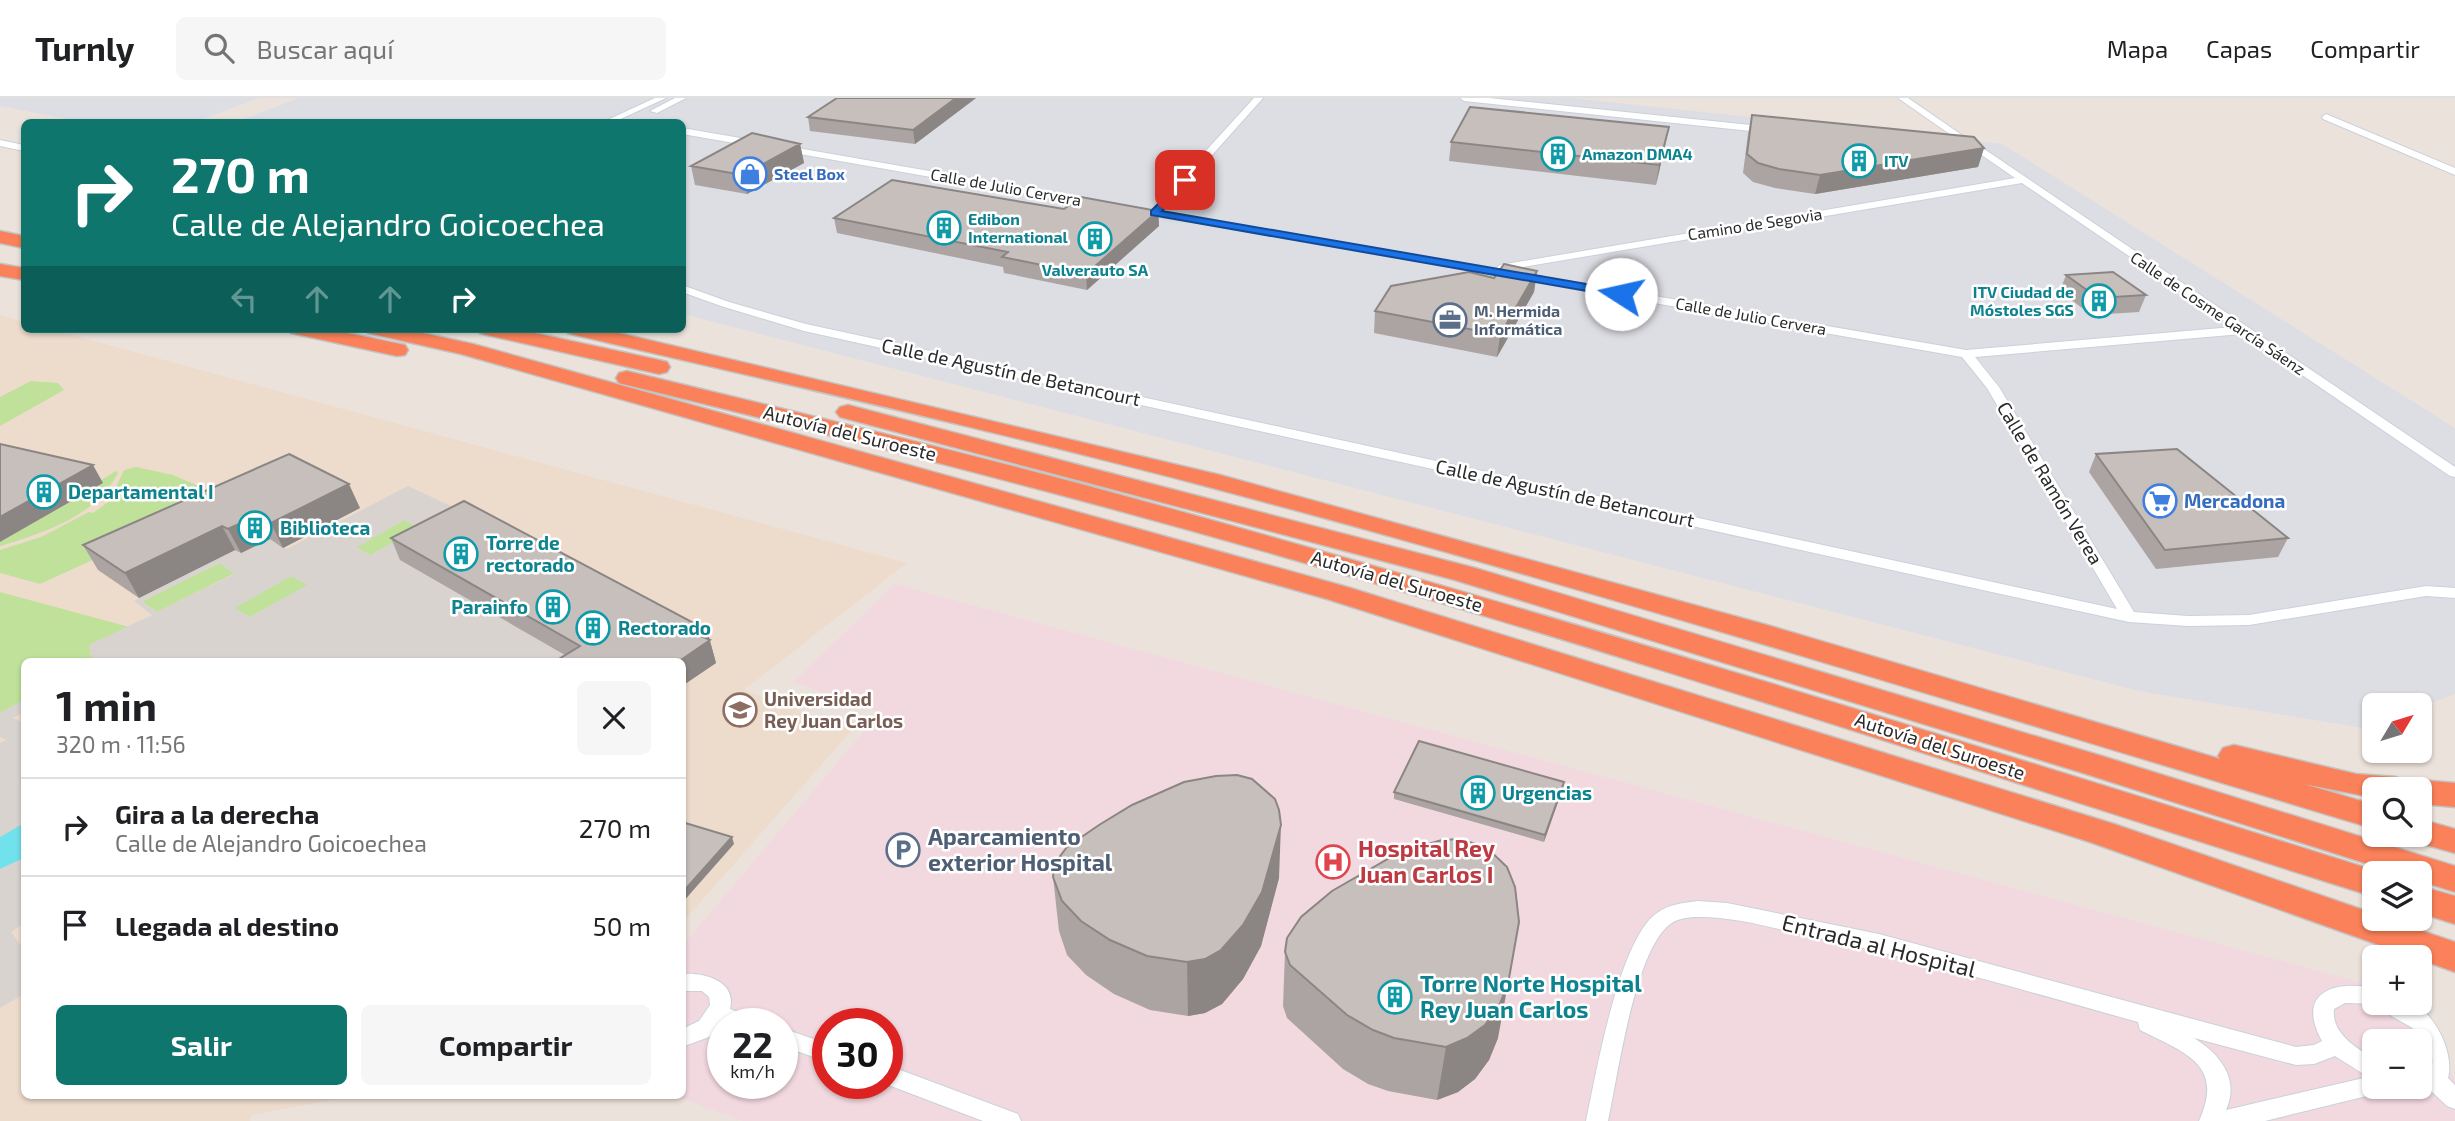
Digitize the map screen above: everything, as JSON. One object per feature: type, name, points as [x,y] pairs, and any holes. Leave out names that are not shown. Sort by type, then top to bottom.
[{"type":"highway","points":[[0,222],[21,226]]},
{"type":"highway","points":[[0,237],[21,241]]},
{"type":"highway","points":[[0,254],[21,258]]},
{"type":"highway","points":[[0,270],[21,274]]},
{"type":"highway","points":[[317,333],[769,435]]},
{"type":"highway","points":[[394,333],[465,349],[1337,593],[1670,695],[2102,833],[2455,957]]},
{"type":"highway","name":"Autovía del Suroeste","points":[[424,333],[737,404],[1133,506],[1337,563],[1725,677],[2362,880]]},
{"type":"highway","name":"Autovía del Suroeste","points":[[504,333],[961,440],[1465,574],[2094,765],[2455,879]]},
{"type":"highway","points":[[592,333],[1212,480],[1757,631],[2362,813]]},
{"type":"highway","points":[[1465,574],[1951,690]]},
{"type":"highway","points":[[1757,631],[1912,667],[2255,762],[2362,786]]},
{"type":"highway","points":[[2432,793],[2455,795]]},
{"type":"highway","points":[[2432,834],[2455,841]]},
{"type":"highway","points":[[2432,903],[2455,910]]},
{"type":"street","points":[[615,119],[662,98]]},
{"type":"street","points":[[638,119],[682,98]]},
{"type":"street","points":[[1155,213],[1259,98]]},
{"type":"street","points":[[1464,98],[1781,131]]},
{"type":"street","name":"Calle de Cosme García Sáenz","points":[[1902,98],[1960,145],[1987,147],[1982,151],[2022,180],[2455,473]]},
{"type":"street","points":[[2326,117],[2455,172]]},
{"type":"street","name":"Calle de Julio Cervera","points":[[686,132],[1115,206]]},
{"type":"street","points":[[0,143],[21,147]]},
{"type":"street","name":"Camino de Segovia","points":[[1488,270],[2022,180]]},
{"type":"street","name":"Calle de Julio Cervera","points":[[1128,208],[1966,354],[2243,330]]},
{"type":"street","name":"Calle de Agustín de Betancourt","points":[[686,290],[724,304],[842,335],[2129,617],[2188,621],[2249,620],[2426,591],[2455,593]]},
{"type":"street","name":"Calle de Ramón Verea","points":[[1966,354],[1993,387],[2129,617]]},
{"type":"street","name":"Entrada al Hospital","points":[[1597,1121],[1625,997],[1643,946],[1661,920],[1675,912],[1698,909],[1727,911],[1879,942],[2302,1058],[2324,1052],[2337,1044]]},
{"type":"street","points":[[686,983],[702,982],[717,990],[720,997],[719,1008]]},
{"type":"street","points":[[2362,996],[2349,994],[2328,1001],[2323,1012],[2337,1044],[2362,1063]]},
{"type":"street","points":[[2120,1009],[2179,1040],[2211,1065],[2219,1075],[2222,1094],[2210,1121]]},
{"type":"street","points":[[2411,1015],[2427,1029]]},
{"type":"street","points":[[686,1037],[701,1031],[707,1025]]},
{"type":"street","points":[[2432,1034],[2437,1039],[2445,1062],[2443,1069],[2432,1076]]},
{"type":"street","points":[[903,1081],[1010,1121]]},
{"type":"street","points":[[2432,1083],[2455,1099]]},
{"type":"street","points":[[2222,1121],[2362,1087]]},
{"type":"shaded area","points":[[0,98],[258,98],[203,119],[67,119],[0,106]]},
{"type":"shaded area","points":[[299,98],[1572,98],[2002,144],[2455,428],[2455,694],[2432,703],[2432,693],[2362,693],[2362,728],[2139,691],[686,315],[686,119],[244,119]]},
{"type":"shaded area","name":"Universidad Rey Juan Carlos","points":[[0,315],[21,321],[21,333],[66,333],[907,563],[744,690],[852,730],[686,919],[686,658],[21,658],[21,1099],[337,1099],[252,1115],[250,1121],[0,1121]]},
{"type":"shaded area","points":[[408,486],[470,515],[574,658],[91,658],[89,645],[152,615],[134,601],[235,550],[241,553],[270,539],[287,549]],"holes":[[[404,520],[419,528],[371,555],[356,548]],[[219,563],[234,574],[157,612],[142,602]],[[291,576],[307,585],[250,617],[235,608]]]},
{"type":"shaded area","name":"Hospital Rey Juan Carlos I","points":[[895,584],[2362,983],[2362,1015],[2399,1015],[2411,1029],[2362,1029],[2362,1099],[2432,1099],[2432,1052],[2455,1078],[2455,1121],[743,1121],[683,1099],[686,1099],[686,941],[880,712],[793,682]]},
{"type":"shaded area","points":[[21,702],[21,714],[13,718],[21,722],[21,825],[0,837],[0,743],[6,740],[0,737],[0,713]]},
{"type":"shaded area","points":[[21,859],[21,925],[11,932],[21,946],[21,996],[0,1008],[0,869]]},
{"type":"green space","points":[[31,381],[58,383],[64,390],[0,426],[0,397]]},
{"type":"green space","points":[[136,467],[173,475],[219,495],[204,509],[40,584],[0,573],[0,550],[41,537],[89,512],[93,513],[111,500],[105,499],[117,485],[124,470]]},
{"type":"green space","points":[[116,471],[118,473],[108,488],[83,512],[51,529],[0,546],[0,542],[102,483],[98,482]]},
{"type":"green space","points":[[404,520],[420,527],[371,555],[355,547]]},
{"type":"green space","points":[[220,563],[235,573],[157,612],[141,601]]},
{"type":"green space","points":[[291,576],[308,585],[250,617],[234,608]]},
{"type":"green space","points":[[0,592],[129,627],[89,645],[91,658],[21,658],[21,702],[0,713]]},
{"type":"water","points":[[21,825],[21,859],[0,869],[0,837]]},
{"type":"building","points":[[837,98],[956,98],[913,130],[808,117]]},
{"type":"building","points":[[1470,107],[1669,127],[1659,165],[1451,142]]},
{"type":"building","points":[[1752,115],[1974,137],[1984,148],[1820,175],[1758,163],[1747,154]]},
{"type":"building","points":[[752,133],[800,144],[743,175],[691,166]]},
{"type":"building","points":[[892,180],[1064,209],[1081,197],[1158,211],[1086,274],[1002,257],[1008,252],[834,218]]},
{"type":"building","points":[[1504,264],[1537,271],[1500,335],[1375,311],[1391,286],[1469,272],[1494,278]]},
{"type":"building","points":[[2113,272],[2146,295],[2098,298],[2066,275]]},
{"type":"building","points":[[0,444],[93,465],[0,517]]},
{"type":"building","name":"Mercadona","points":[[2177,449],[2288,538],[2165,550],[2096,454]]},
{"type":"building","points":[[289,454],[349,484],[271,523],[258,515],[228,529],[222,526],[125,573],[83,545]]},
{"type":"building","points":[[464,501],[707,630],[699,635],[710,640],[684,658],[560,658],[580,646],[391,538]]},
{"type":"building","name":"Urgencias","points":[[1419,741],[1564,782],[1545,835],[1394,792]]},
{"type":"building","points":[[1237,775],[1252,779],[1275,799],[1281,825],[1262,892],[1243,925],[1221,950],[1205,959],[1187,962],[1147,956],[1110,940],[1081,921],[1062,901],[1053,877],[1055,863],[1067,847],[1132,805],[1184,782]]},
{"type":"building","points":[[686,823],[732,837],[686,889]]},
{"type":"building","name":"Torre Norte Hospital Rey Juan Carlos","points":[[1459,839],[1486,847],[1507,867],[1515,887],[1519,922],[1508,984],[1499,1006],[1485,1025],[1467,1038],[1446,1047],[1394,1038],[1347,1015],[1290,965],[1285,952],[1287,938],[1301,917],[1332,891],[1400,852],[1442,840]]},
{"type":"place","name":"Amazon DMA4","points":[[1558,154]]},
{"type":"place","name":"ITV","points":[[1859,161]]},
{"type":"place","name":"Steel Box","points":[[750,174]]},
{"type":"place","name":"Edibon International","points":[[944,228]]},
{"type":"place","name":"Valverauto SA","points":[[1095,239]]},
{"type":"place","name":"ITV Ciudad de Móstoles SGS","points":[[2099,301]]},
{"type":"place","name":"M. Hermida Informática","points":[[1450,320]]},
{"type":"place","name":"Departamental I","points":[[44,492]]},
{"type":"place","name":"Mercadona","points":[[2160,501]]},
{"type":"place","name":"Biblioteca","points":[[255,528]]},
{"type":"place","name":"Torre de rectorado","points":[[461,554]]},
{"type":"place","name":"Parainfo","points":[[553,607]]},
{"type":"place","name":"Rectorado","points":[[593,628]]},
{"type":"place","name":"Universidad Rey Juan Carlos","points":[[740,710]]},
{"type":"place","name":"Urgencias","points":[[1478,793]]},
{"type":"place","name":"Aparcamiento exterior Hospital","points":[[903,850]]},
{"type":"place","name":"Hospital Rey Juan Carlos I","points":[[1333,862]]},
{"type":"place","name":"Torre Norte Hospital Rey Juan Carlos","points":[[1395,997]]},
{"type":"route","points":[[1185,180],[1155,213],[1621,294]]}]
